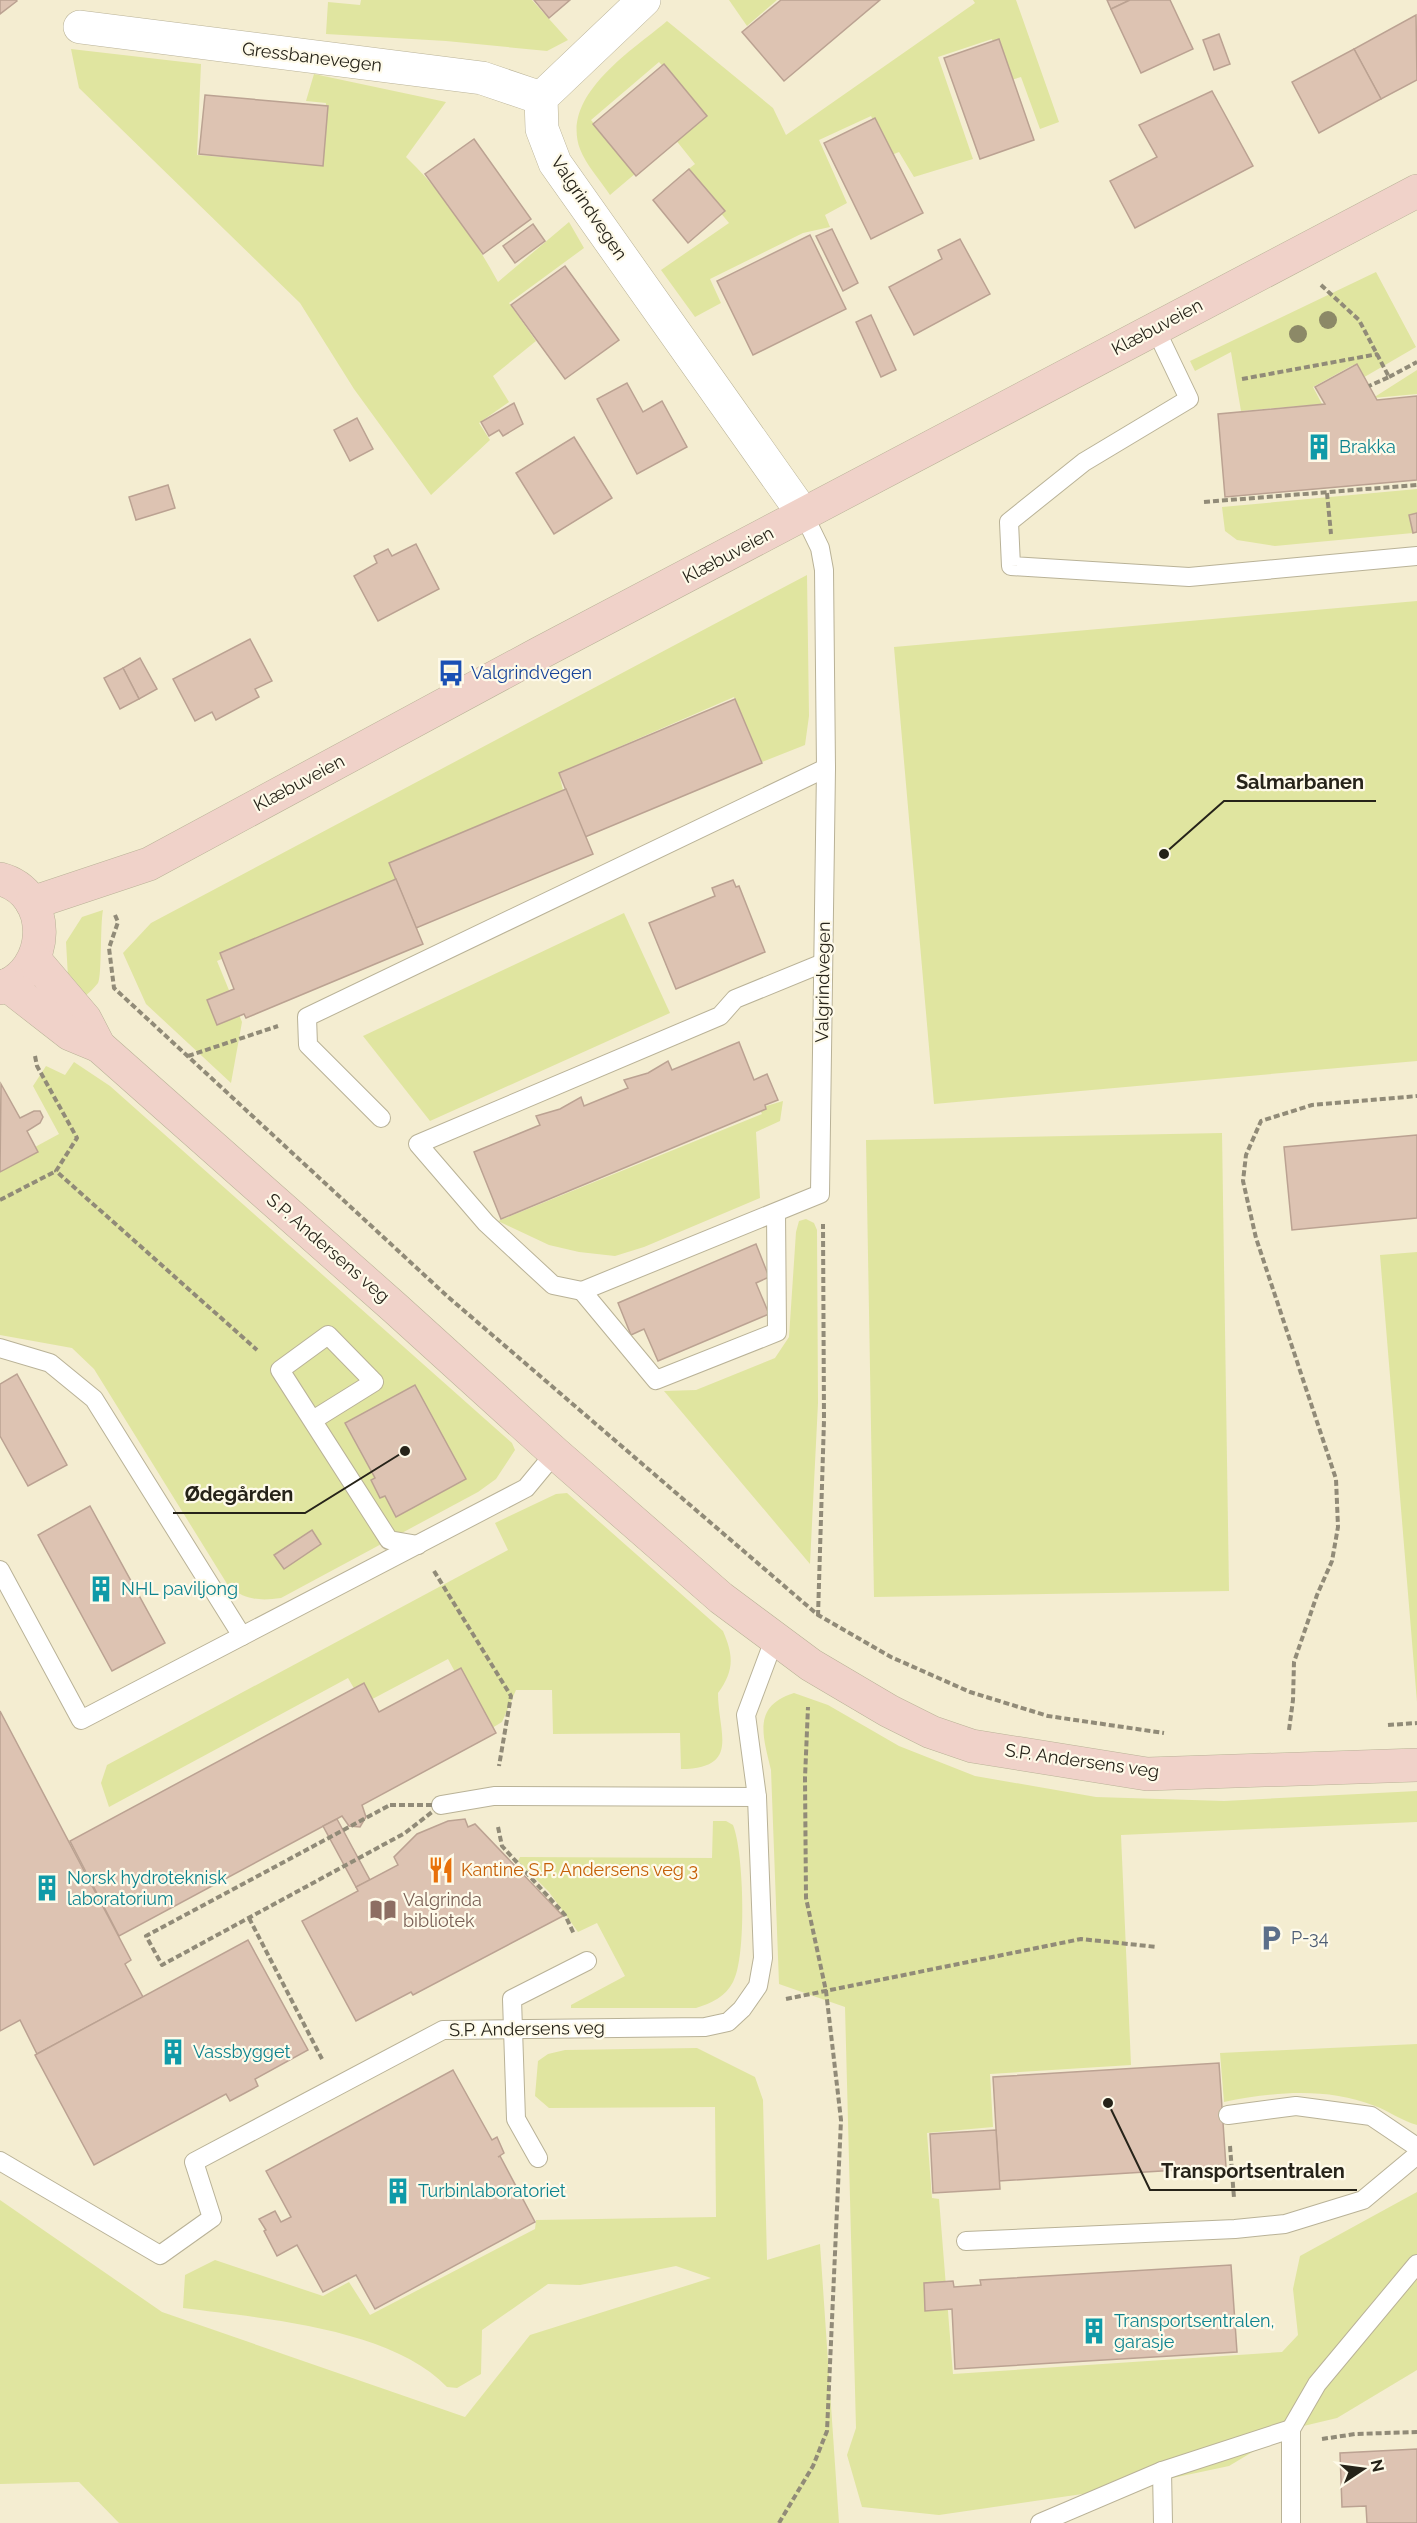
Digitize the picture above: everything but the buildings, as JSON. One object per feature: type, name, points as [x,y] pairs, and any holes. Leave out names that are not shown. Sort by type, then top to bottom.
[{"type":"street","points":[[541,98],[644,0]]},
{"type":"street","name":"Gressbanevegen","points":[[80,27],[482,78],[541,98]]},
{"type":"street","name":"Valgrindvegen","points":[[541,98],[542,129],[555,163],[804,515]]},
{"type":"street","name":"Klæbuveien","points":[[32,903],[149,864],[538,654],[1417,191]]},
{"type":"street","points":[[0,879],[15,886],[32,903],[40,933],[34,959],[26,971],[4,986]]},
{"type":"street","name":"S.P. Andersens veg","points":[[34,959],[85,1019],[99,1046]]},
{"type":"street","name":"S.P. Andersens veg","points":[[4,986],[70,1034],[99,1046],[703,1583],[774,1640],[889,1711],[931,1732],[972,1746],[1147,1774],[1417,1765]]},
{"type":"lane","points":[[1155,328],[1189,399],[1084,462],[1009,522],[1011,566],[1189,577],[1417,556]]},
{"type":"lane","name":"Valgrindvegen","points":[[804,515],[820,548],[824,570],[826,768],[820,1194]]},
{"type":"lane","points":[[381,1118],[308,1046],[307,1017],[826,768]]},
{"type":"lane","points":[[820,1194],[582,1291],[553,1285],[486,1223],[418,1144],[720,1016],[735,999],[823,963]]},
{"type":"lane","points":[[582,1291],[656,1380],[777,1332],[776,1212]]},
{"type":"lane","points":[[313,1420],[374,1382],[328,1335],[280,1370],[313,1420],[362,1503],[389,1540],[418,1545]]},
{"type":"lane","points":[[0,1348],[50,1363],[94,1400],[242,1636]]},
{"type":"lane","points":[[0,1570],[81,1720],[526,1488],[555,1453]]},
{"type":"lane","name":"S.P. Andersens veg","points":[[0,2161],[160,2255],[212,2217],[194,2162],[443,2030],[511,2027],[705,2027],[728,2022],[742,2009],[758,1986],[763,1958],[757,1797],[746,1715],[774,1640]]},
{"type":"lane","points":[[441,1805],[495,1796],[757,1797]]},
{"type":"lane","points":[[538,2158],[516,2119],[511,2027],[512,2000],[587,1961]]},
{"type":"lane","points":[[1228,2115],[1296,2106],[1371,2116],[1417,2147]]},
{"type":"lane","points":[[966,2241],[1235,2229],[1285,2224],[1363,2200],[1417,2155]]},
{"type":"lane","points":[[1291,2523],[1291,2436],[1317,2384],[1417,2264]]},
{"type":"lane","points":[[1040,2523],[1162,2471],[1291,2436]]},
{"type":"lane","points":[[1162,2471],[1163,2523]]},
{"type":"path","points":[[1321,284],[1359,320],[1389,376]]},
{"type":"path","points":[[1242,379],[1378,354]]},
{"type":"path","points":[[1369,386],[1417,362]]},
{"type":"path","points":[[1204,502],[1417,485]]},
{"type":"path","points":[[1327,493],[1332,543]]},
{"type":"path","points":[[118,922],[109,948],[114,988],[447,1296],[818,1615],[891,1657],[970,1692],[1048,1716],[1176,1733]]},
{"type":"path","points":[[188,1056],[307,1017]]},
{"type":"path","points":[[0,1200],[56,1171],[77,1138],[37,1066],[35,1050]]},
{"type":"path","points":[[1289,1730],[1294,1662],[1310,1612],[1332,1561],[1338,1527],[1336,1479],[1257,1238],[1243,1181],[1246,1155],[1261,1121],[1312,1105],[1417,1096]]},
{"type":"path","points":[[56,1171],[280,1370]]},
{"type":"path","points":[[817,1623],[824,1420],[823,1218],[820,1194]]},
{"type":"path","points":[[418,1545],[511,1696],[495,1796],[502,1846],[565,1915],[587,1961]]},
{"type":"path","points":[[779,2523],[813,2466],[827,2431],[841,2120],[826,1991],[806,1898],[805,1778],[809,1697]]},
{"type":"path","points":[[1381,1725],[1417,1723]]},
{"type":"path","points":[[1278,1730],[1300,1729]]},
{"type":"path","points":[[390,1804],[441,1805],[405,1833],[162,1965],[147,1936],[390,1804]]},
{"type":"path","points":[[249,1918],[312,2039]]},
{"type":"path","points":[[742,2009],[1081,1939],[1158,1947]]},
{"type":"path","points":[[1291,2436],[1417,2432]]},
{"type":"green space","points":[[361,0],[532,0],[568,40],[547,51],[446,41],[326,34],[328,2],[360,5]]},
{"type":"green space","points":[[729,0],[777,0],[747,26]]},
{"type":"green space","points":[[973,0],[1016,0],[1059,122],[1040,129],[1021,77],[1008,81],[992,39],[938,57],[973,159],[914,177],[899,152],[889,156],[871,116],[819,140],[847,203],[825,215],[830,227],[803,233],[710,279],[721,303],[695,317],[661,270],[729,223],[686,171],[695,164],[675,139],[704,114],[659,62],[591,120],[636,173],[610,195],[580,149],[577,129],[580,110],[590,92],[603,76],[667,21],[773,108],[786,135],[975,3]]},
{"type":"green space","points":[[71,49],[201,64],[197,155],[320,165],[326,103],[306,101],[314,74],[446,102],[406,157],[457,216],[498,282],[569,222],[584,248],[509,303],[536,341],[493,376],[509,402],[479,423],[490,440],[431,495],[354,389],[300,303],[79,88]]},
{"type":"green space","points":[[1376,272],[1416,347],[1361,379],[1353,365],[1313,387],[1322,404],[1241,411],[1231,352],[1195,371],[1190,361]]},
{"type":"green space","points":[[1417,370],[1417,394],[1373,398]]},
{"type":"green space","points":[[1417,489],[1417,513],[1409,515],[1413,533],[1275,546],[1237,540],[1225,531],[1222,507]]},
{"type":"green space","points":[[807,575],[809,716],[805,745],[762,762],[734,697],[559,773],[563,790],[401,882],[217,961],[242,1022],[231,1083],[146,1004],[123,953],[151,923]]},
{"type":"green space","points":[[1417,601],[1417,1061],[934,1104],[894,647]]},
{"type":"green space","points":[[103,910],[98,983],[84,997],[68,977],[66,942],[82,917]]},
{"type":"green space","points":[[624,913],[670,1013],[430,1121],[363,1036]]},
{"type":"green space","points":[[74,1062],[110,1086],[512,1443],[515,1450],[496,1479],[478,1492],[281,1598],[254,1598],[241,1595],[229,1587],[94,1369],[72,1348],[0,1335],[0,1166],[59,1134],[33,1086],[46,1066],[65,1075]]},
{"type":"green space","points":[[783,1101],[780,1121],[756,1132],[760,1198],[644,1247],[615,1256],[579,1252],[549,1245],[498,1221],[762,1114],[759,1108]]},
{"type":"green space","points":[[1222,1133],[1229,1591],[874,1597],[866,1140]]},
{"type":"green space","points":[[806,1219],[814,1223],[817,1230],[818,1403],[810,1564],[664,1391],[696,1390],[775,1358],[789,1337],[796,1232],[799,1221]]},
{"type":"green space","points":[[1417,1252],[1417,1702],[1380,1255]]},
{"type":"green space","points":[[567,1493],[723,1631],[731,1663],[727,1678],[718,1693],[722,1746],[719,1755],[712,1762],[700,1767],[681,1769],[680,1733],[553,1734],[552,1690],[516,1690],[502,1722],[487,1731],[448,1659],[363,1704],[348,1678],[109,1807],[101,1783],[107,1765],[508,1550],[495,1523],[556,1494]]},
{"type":"green space","points":[[794,1693],[828,1705],[899,1746],[975,1776],[1096,1797],[1224,1801],[1417,1791],[1417,1822],[1121,1835],[1131,2065],[990,2074],[993,2127],[927,2133],[932,2198],[939,2199],[953,2374],[1282,2352],[1298,2335],[1293,2289],[1300,2256],[1417,2192],[1417,2370],[1337,2418],[1291,2429],[1229,2466],[1130,2487],[939,2515],[862,2507],[847,2455],[856,2428],[845,2007],[779,1984],[771,1770],[765,1745],[764,1724],[766,1714],[772,1706]]},
{"type":"green space","points":[[713,1821],[726,1821],[733,1825],[740,1858],[742,1929],[737,1969],[730,1987],[718,1999],[696,2008],[571,2008],[571,2005],[625,1976],[597,1923],[578,1932],[549,1892],[518,1861],[520,1857],[712,1858]]},
{"type":"green space","points":[[1417,2044],[1417,2125],[1375,2106],[1338,2096],[1281,2094],[1224,2102],[1220,2053]]},
{"type":"green space","points":[[697,2048],[755,2077],[763,2100],[767,2260],[820,2244],[839,2523],[119,2523],[79,2482],[0,2484],[0,2200],[162,2312],[465,2417],[530,2335],[711,2278],[676,2266],[580,2285],[548,2284],[482,2330],[481,2374],[457,2388],[447,2387],[423,2367],[393,2351],[360,2339],[286,2322],[183,2308],[185,2275],[215,2260],[323,2296],[349,2282],[370,2315],[535,2229],[536,2220],[716,2217],[715,2107],[549,2108],[535,2096],[538,2061],[548,2054],[565,2050]]},
{"type":"place","name":"Brakka","points":[[1319,447]]},
{"type":"place","name":"Valgrindvegen","points":[[451,673]]},
{"type":"place","name":"Salmarbanen","points":[[1164,854]]},
{"type":"place","name":"Ødegården","points":[[405,1451]]},
{"type":"place","name":"NHL paviljong","points":[[101,1589]]},
{"type":"place","name":"Kantine S.P. Andersens veg 3","points":[[441,1870]]},
{"type":"place","name":"Norsk hydroteknisk laboratorium","points":[[47,1888]]},
{"type":"place","name":"Valgrinda bibliotek","points":[[383,1910]]},
{"type":"place","name":"P-34","points":[[1271,1938]]},
{"type":"place","name":"Vassbygget","points":[[173,2052]]},
{"type":"place","name":"Transportsentralen","points":[[1108,2103]]},
{"type":"place","name":"Turbinlaboratoriet","points":[[398,2191]]},
{"type":"place","name":"Transportsentralen, garasje","points":[[1094,2331]]}]
